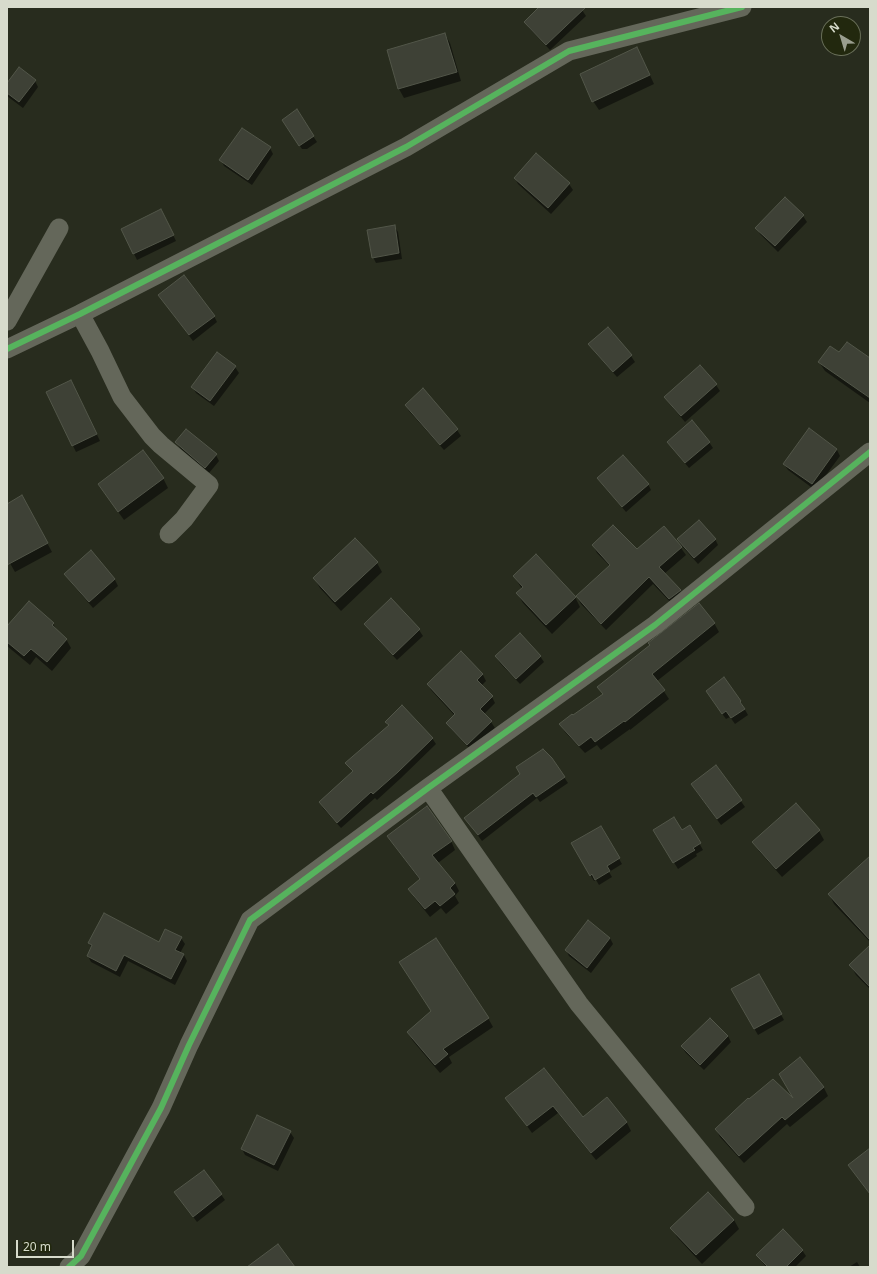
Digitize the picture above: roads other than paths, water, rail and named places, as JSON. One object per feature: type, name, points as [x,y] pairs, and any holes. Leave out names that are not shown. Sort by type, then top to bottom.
[{"type":"street","points":[[7,349],[80,314],[406,147],[569,51],[742,7]]},
{"type":"street","points":[[7,321],[59,228]]},
{"type":"street","points":[[80,314],[126,403],[161,445],[209,485],[184,519],[169,534]]},
{"type":"street","points":[[69,1267],[81,1256],[161,1108],[189,1045],[250,920],[428,788],[655,625],[870,452]]},
{"type":"street","points":[[428,788],[579,1004],[745,1207]]}]
